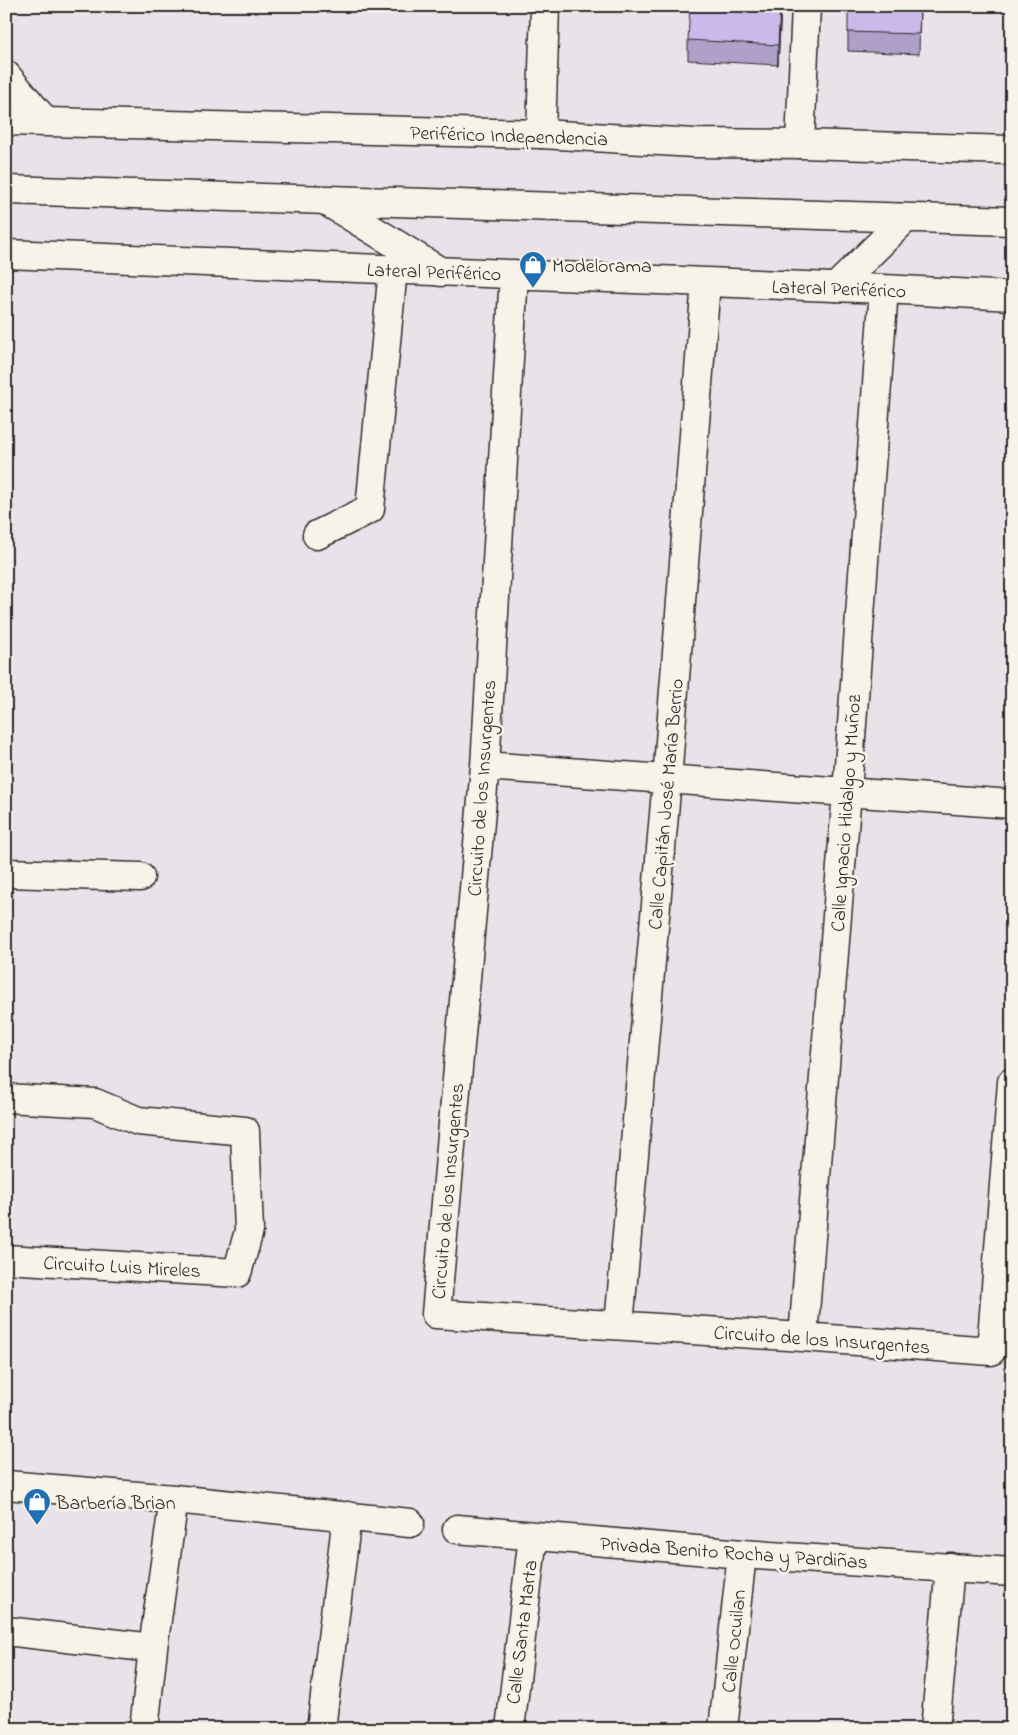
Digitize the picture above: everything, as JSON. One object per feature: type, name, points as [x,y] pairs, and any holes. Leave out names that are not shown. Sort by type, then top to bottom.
[{"type":"main road","points":[[541,134],[544,6]]},
{"type":"main road","points":[[800,144],[806,6]]},
{"type":"main road","points":[[6,75],[46,122]]},
{"type":"main road","name":"Periférico Independencia","points":[[6,121],[541,134],[694,143],[1012,150]]},
{"type":"main road","points":[[6,190],[1012,221]]},
{"type":"main road","points":[[324,200],[441,272]]},
{"type":"main road","points":[[836,287],[906,218]]},
{"type":"main road","name":"Lateral Periférico","points":[[6,254],[884,289],[1012,296]]},
{"type":"main road","points":[[317,535],[370,509],[393,269]]},
{"type":"main road","name":"Circuito de los Insurgentes","points":[[514,274],[485,766],[436,1314],[991,1351],[1012,1082]]},
{"type":"main road","name":"Calle Capitán José María Berrio","points":[[619,1325],[667,780],[706,282]]},
{"type":"main road","name":"Calle Ignacio Hidalgo y Muñoz","points":[[803,1337],[847,792],[884,289]]},
{"type":"main road","points":[[485,766],[1012,804]]},
{"type":"main road","points":[[6,873],[140,877]]},
{"type":"main road","name":"Circuito Luis Mireles","points":[[6,1098],[95,1103],[138,1121],[245,1130],[249,1231],[237,1273],[6,1259]]},
{"type":"main road","points":[[6,1485],[174,1499],[410,1523]]},
{"type":"main road","points":[[144,1729],[152,1648],[174,1499]]},
{"type":"main road","points":[[321,1729],[347,1516]]},
{"type":"main road","name":"Privada Benito Rocha y Pardiñas","points":[[457,1529],[742,1554],[1012,1572]]},
{"type":"main road","name":"Calle Santa Marta","points":[[510,1729],[533,1536]]},
{"type":"main road","name":"Calle Ocuilan","points":[[723,1729],[742,1554]]},
{"type":"main road","points":[[935,1729],[950,1567]]},
{"type":"main road","points":[[6,1631],[152,1648]]},
{"type":"building","points":[[690,6],[780,6],[778,45],[688,40]]},
{"type":"building","points":[[848,6],[920,6],[919,34],[848,32]]},
{"type":"building","points":[[1012,9],[1012,66],[1008,65]]},
{"type":"place","name":"Modelorama","points":[[533,289]]},
{"type":"place","name":"Barbería Brian","points":[[37,1526]]}]
